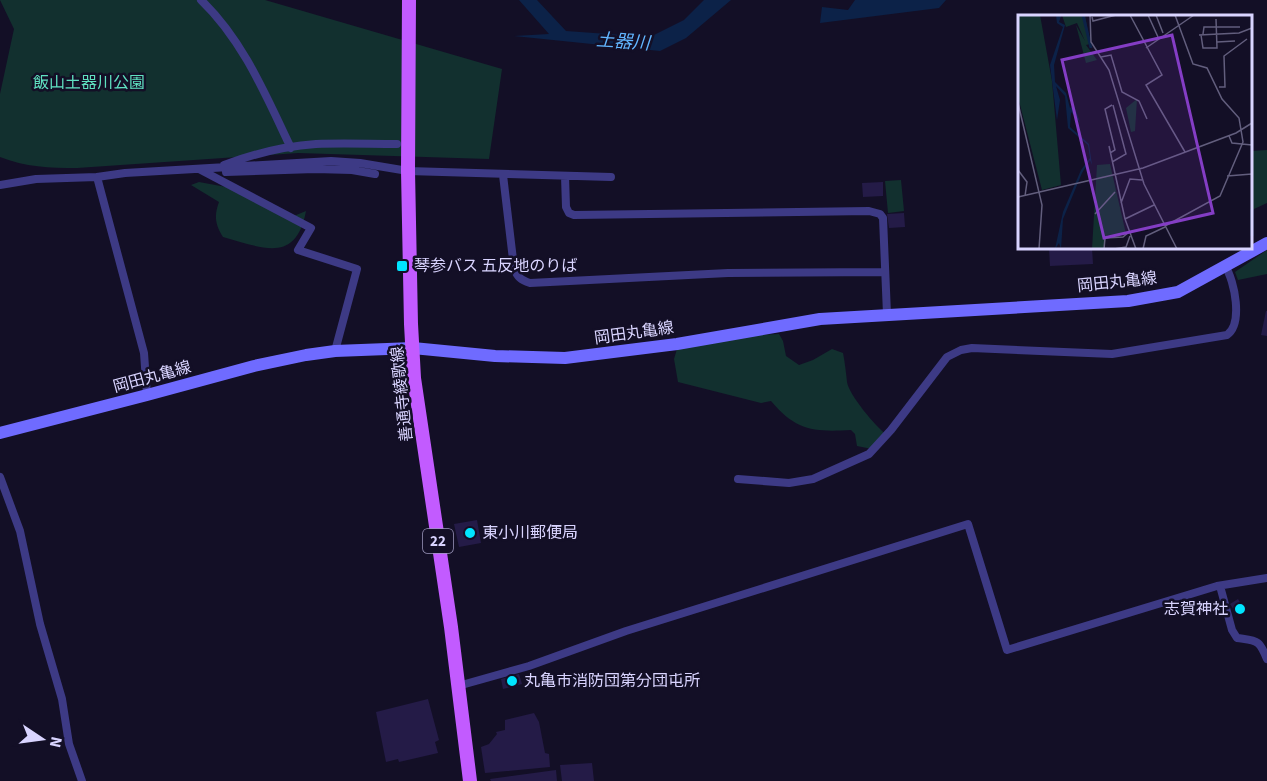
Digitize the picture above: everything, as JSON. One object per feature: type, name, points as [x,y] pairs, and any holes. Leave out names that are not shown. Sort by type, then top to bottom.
[{"type":"main road","name":"善通寺綾歌線","points":[[409,0],[408,171],[414,378],[470,781]]},
{"type":"main road","name":"岡田丸亀線","points":[[0,433],[254,366],[335,351],[413,348],[495,356],[565,358],[677,344],[820,319],[1128,301],[1178,292],[1267,243]]},
{"type":"street","points":[[201,0],[216,15],[251,66],[291,148]]},
{"type":"street","points":[[215,168],[242,159],[315,144],[397,144]]},
{"type":"street","points":[[1,183],[332,161],[408,171],[611,177]]},
{"type":"street","points":[[215,168],[230,173],[315,169],[352,170],[375,174]]},
{"type":"street","points":[[198,169],[311,228],[298,250],[357,269],[335,351]]},
{"type":"street","points":[[503,175],[514,268],[517,276],[530,283],[728,273],[885,272]]},
{"type":"street","points":[[97,177],[144,353],[147,395]]},
{"type":"street","points":[[565,177],[566,207],[568,213],[574,215],[869,211],[880,214],[883,218],[887,314]]},
{"type":"street","points":[[738,479],[789,483],[813,479],[869,454],[891,430],[947,357],[961,350],[972,348],[1112,354],[1227,336],[1232,332],[1236,321],[1236,308],[1230,277],[1225,266]]},
{"type":"street","points":[[0,477],[20,531],[40,624],[62,699],[69,744],[82,781]]},
{"type":"street","points":[[458,686],[529,666],[626,631],[968,524],[1007,650],[1220,586],[1267,578]]},
{"type":"street","points":[[1220,586],[1232,630],[1237,638],[1258,641],[1267,659]]},
{"type":"green space","name":"飯山土器川公園","points":[[0,0],[265,0],[502,69],[489,159],[298,153],[77,168],[38,166],[9,160],[0,157],[0,94],[14,29]]},
{"type":"green space","points":[[1267,150],[1267,203],[1254,209],[1252,213],[1252,151]]},
{"type":"green space","points":[[901,180],[904,211],[888,213],[885,181]]},
{"type":"green space","points":[[199,182],[226,187],[289,218],[306,211],[301,228],[294,239],[276,248],[264,248],[223,237],[216,220],[219,202],[191,185]]},
{"type":"green space","points":[[1267,250],[1267,274],[1238,280],[1235,272]]},
{"type":"green space","points":[[779,334],[786,356],[799,365],[832,349],[843,353],[849,388],[870,418],[887,435],[872,449],[857,446],[855,434],[851,430],[816,430],[798,424],[771,401],[761,403],[678,382],[674,359],[677,349],[758,335]]},
{"type":"water","name":"土器川","points":[[519,0],[537,0],[566,31],[650,37],[684,20],[704,0],[731,0],[686,38],[660,51],[514,36],[549,34]]},
{"type":"water","points":[[855,0],[946,0],[939,8],[820,23],[822,7],[848,10]]},
{"type":"building","points":[[883,182],[883,196],[863,197],[862,183]]},
{"type":"building","points":[[904,213],[905,227],[889,228],[887,214]]},
{"type":"building","points":[[1049,249],[1092,249],[1093,264],[1050,266]]},
{"type":"building","points":[[1267,311],[1267,336],[1261,335]]},
{"type":"building","points":[[477,520],[481,543],[459,547],[454,524]]},
{"type":"building","points":[[1238,599],[1244,609],[1236,613],[1230,604]]},
{"type":"building","points":[[519,674],[522,684],[503,689],[501,679]]},
{"type":"building","points":[[428,699],[439,740],[435,742],[438,753],[399,762],[398,759],[386,762],[376,712]]},
{"type":"building","points":[[534,713],[539,722],[545,753],[549,754],[550,767],[485,773],[481,747],[489,744],[497,734],[496,732],[505,730],[505,720]]},
{"type":"building","points":[[592,763],[594,781],[562,781],[560,765]]},
{"type":"building","points":[[556,770],[557,781],[491,781],[490,779]]},
{"type":"place","name":"琴参バス 五反地のりば","points":[[402,266]]},
{"type":"place","name":"東小川郵便局","points":[[470,533]]},
{"type":"place","name":"志賀神社","points":[[1240,609]]},
{"type":"place","name":"丸亀市消防団第分団屯所","points":[[512,681]]}]
